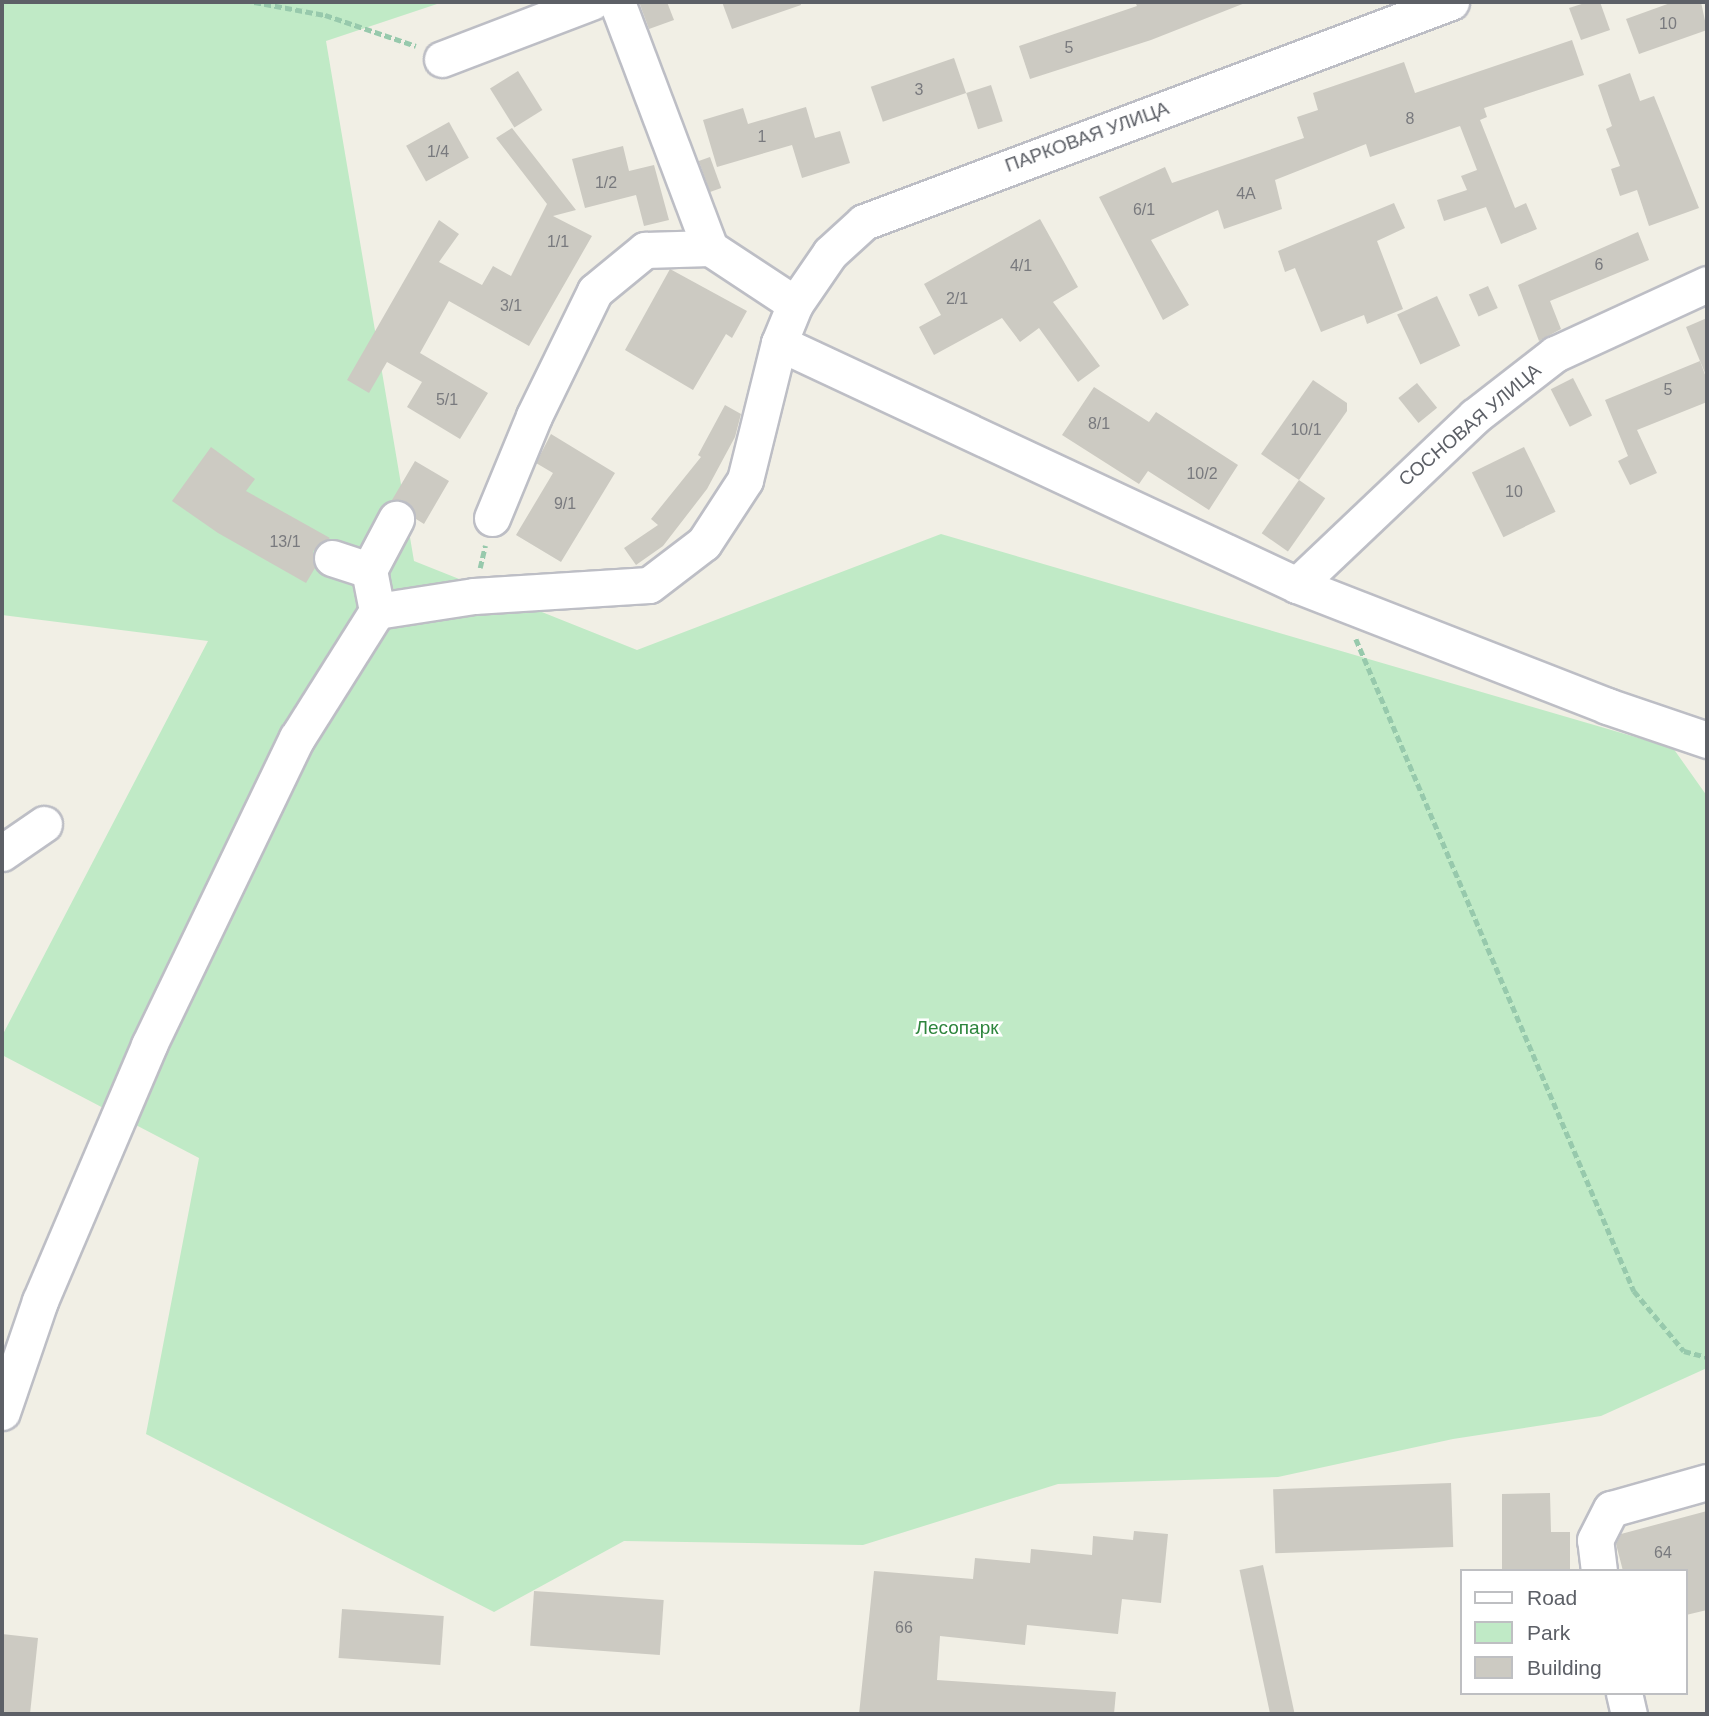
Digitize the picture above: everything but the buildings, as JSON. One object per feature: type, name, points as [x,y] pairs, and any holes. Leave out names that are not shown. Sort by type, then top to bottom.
[{"type":"street","points":[[442,59],[591,2]]},
{"type":"street","points":[[617,2],[710,248]]},
{"type":"street","name":"ПАРКОВАЯ УЛИЦА","points":[[377,611],[474,596],[649,585],[704,543],[745,480],[779,343],[795,304],[830,253],[864,222],[1451,2]]},
{"type":"street","points":[[492,518],[534,416],[595,291],[645,250],[710,248],[795,304]]},
{"type":"street","name":"СОСНОВАЯ УЛИЦА","points":[[1297,586],[1475,416],[1555,354],[1707,284]]},
{"type":"street","points":[[779,343],[1297,586],[1607,706],[1707,740]]},
{"type":"street","points":[[2,1412],[40,1301],[149,1045],[297,738],[377,611],[369,570],[396,519]]},
{"type":"street","points":[[332,558],[369,570]]},
{"type":"street","points":[[2,853],[44,824]]},
{"type":"street","points":[[1599,1569],[1595,1540],[1611,1508],[1707,1482]]},
{"type":"street","points":[[1624,1695],[1629,1714]]},
{"type":"path","points":[[29,2],[74,2]]},
{"type":"path","points":[[254,2],[392,34],[442,59]]},
{"type":"path","points":[[474,596],[492,518]]},
{"type":"path","points":[[1341,603],[1634,1291],[1684,1351],[1707,1357]]},
{"type":"green space","name":"Лесопарк","points":[[2,2],[443,2],[326,41],[414,561],[637,650],[941,534],[1673,748],[1707,796],[1707,1368],[1601,1416],[1453,1439],[1278,1477],[1058,1484],[863,1545],[624,1541],[494,1612],[146,1434],[199,1158],[2,1055],[2,1036],[208,641],[2,615]]}]
